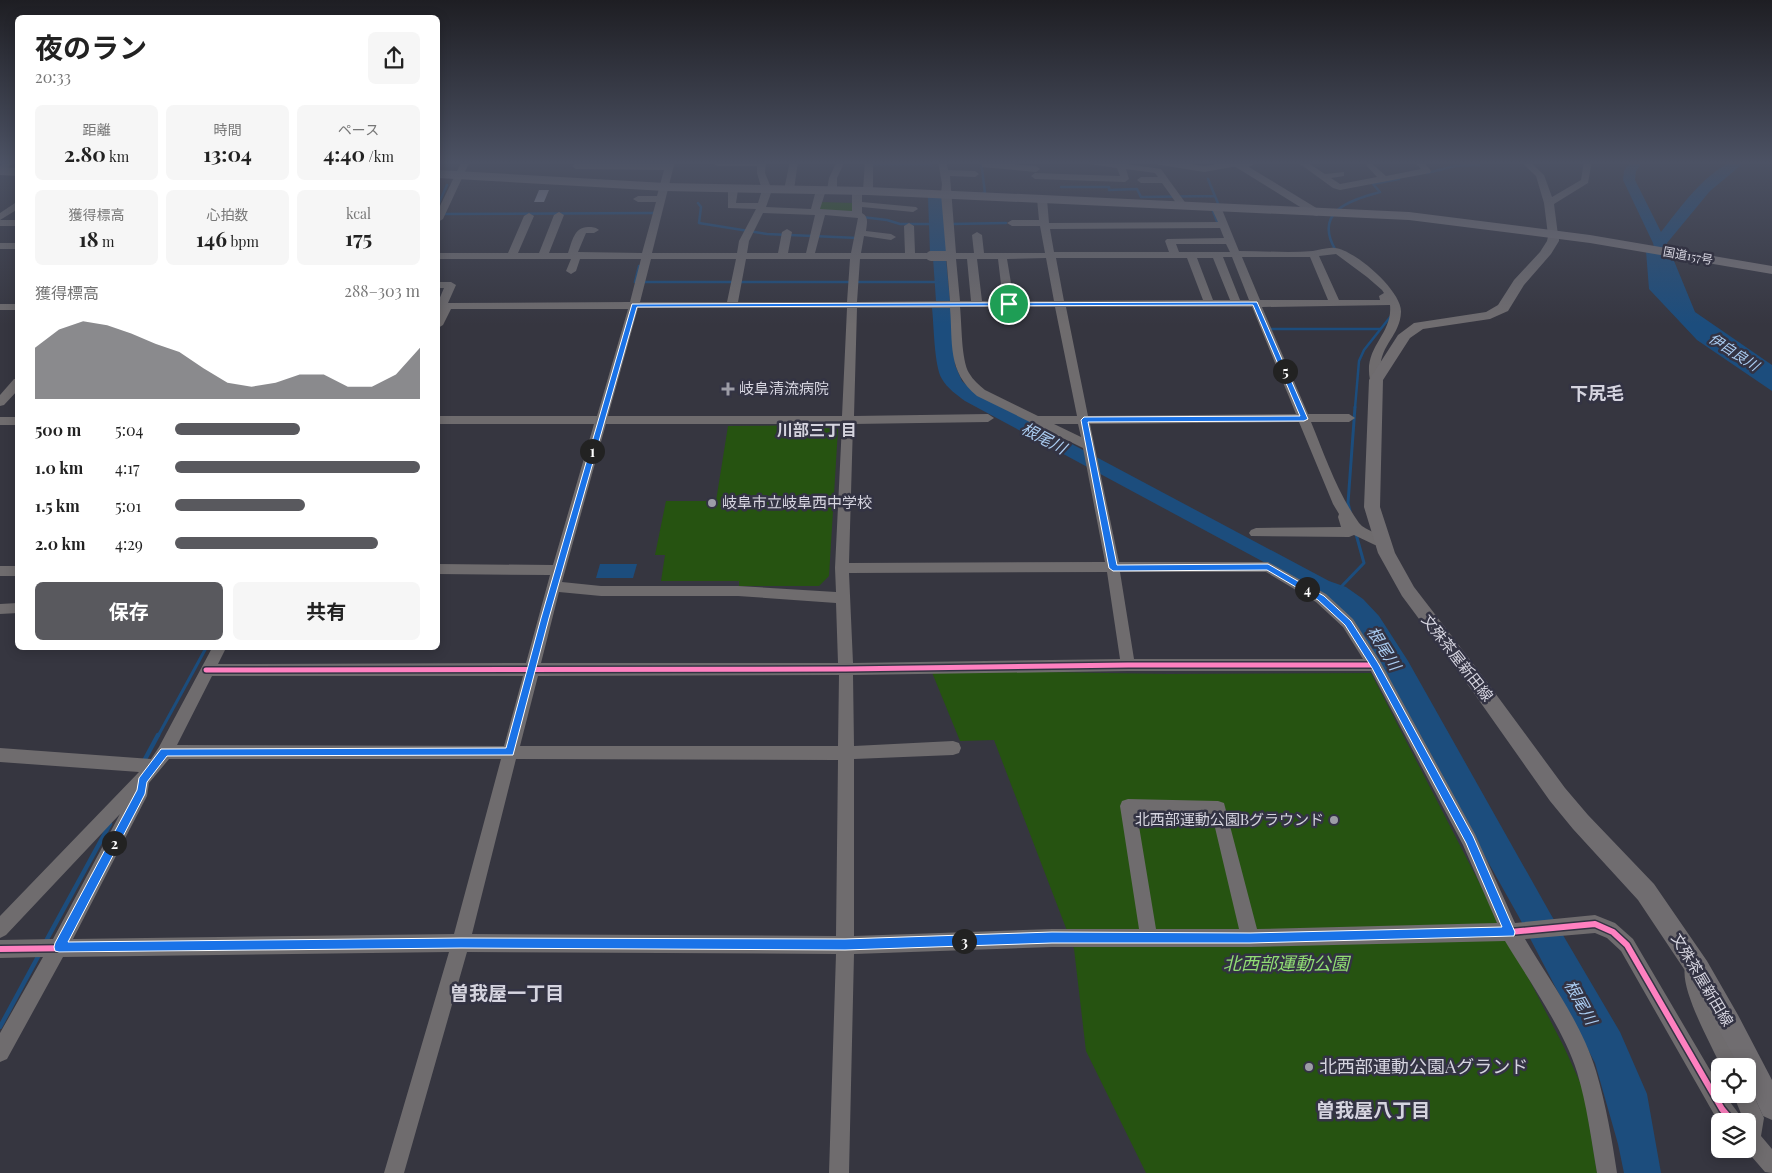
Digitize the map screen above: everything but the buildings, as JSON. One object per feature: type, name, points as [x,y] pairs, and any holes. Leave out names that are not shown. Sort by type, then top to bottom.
[{"type":"highway","name":"国道157号","points":[[1389,216],[1436,219],[1556,235],[1772,270]]},
{"type":"main road","name":"文殊茶屋新田線","points":[[1556,235],[1545,254],[1519,283],[1503,308],[1490,315],[1419,326],[1410,331],[1396,346],[1376,380],[1372,507],[1380,542],[1407,592],[1464,665],[1570,810],[1646,892],[1691,959],[1752,1065],[1772,1107]]},
{"type":"street","points":[[394,1173],[461,943],[531,670],[634,305],[657,216]]},
{"type":"street","points":[[732,305],[744,241],[757,216]]},
{"type":"street","points":[[810,256],[817,216]]},
{"type":"street","points":[[839,1173],[845,945],[844,753],[846,669],[842,568],[852,305],[856,256],[863,221],[862,216]]},
{"type":"street","points":[[946,216],[960,366],[967,381],[981,393],[1089,448]]},
{"type":"street","points":[[1043,216],[1098,488],[1128,665]]},
{"type":"street","points":[[1220,216],[1350,532],[1256,533]]},
{"type":"street","points":[[1552,216],[1556,235]]},
{"type":"street","points":[[512,255],[524,221]]},
{"type":"street","points":[[0,223],[15,223]]},
{"type":"street","points":[[543,255],[562,223],[582,230],[594,230]]},
{"type":"street","points":[[1012,223],[1223,226]]},
{"type":"street","points":[[909,226],[910,256]]},
{"type":"street","points":[[1197,226],[1202,241]]},
{"type":"street","points":[[571,271],[582,230]]},
{"type":"street","points":[[783,256],[787,232]]},
{"type":"street","points":[[860,233],[891,237]]},
{"type":"street","points":[[977,235],[977,305]]},
{"type":"street","points":[[1175,254],[1170,241],[1230,240]]},
{"type":"street","points":[[440,256],[952,256],[1313,254],[1338,251],[1369,272],[1391,294],[1396,312],[1392,327],[1375,355],[1372,370],[1376,380]]},
{"type":"street","points":[[1192,254],[1209,303]]},
{"type":"street","points":[[1217,254],[1236,303]]},
{"type":"street","points":[[1313,254],[1324,275],[1323,281],[1335,303]]},
{"type":"street","points":[[1002,255],[1009,304]]},
{"type":"street","points":[[440,285],[451,285],[442,306],[1386,303],[1384,296],[1391,294]]},
{"type":"street","points":[[0,307],[15,307]]},
{"type":"street","points":[[0,402],[15,385]]},
{"type":"street","points":[[440,420],[988,418]]},
{"type":"street","points":[[1035,420],[1349,418]]},
{"type":"street","points":[[0,421],[15,421]]},
{"type":"street","points":[[1339,504],[1359,532],[1380,542]]},
{"type":"street","points":[[842,568],[1268,567],[1321,598],[1348,623],[1375,666],[1469,840],[1510,932],[1553,1004],[1586,1070],[1598,1118],[1607,1173]]},
{"type":"street","points":[[440,568],[560,570]]},
{"type":"street","points":[[0,571],[15,571]]},
{"type":"street","points":[[555,586],[601,591],[738,591],[844,598]]},
{"type":"street","points":[[0,609],[15,608]]},
{"type":"street","points":[[0,929],[155,766],[165,752],[218,650]]},
{"type":"street","points":[[206,670],[846,669],[1128,665],[1375,666]]},
{"type":"street","points":[[165,752],[844,753],[953,748]]},
{"type":"street","points":[[0,755],[155,766]]},
{"type":"street","points":[[0,1052],[59,947],[141,791],[142,781]]},
{"type":"street","points":[[1149,938],[1128,806],[1218,808],[1250,938]]},
{"type":"street","points":[[0,949],[461,943],[845,945],[1052,938],[1250,938],[1510,932],[1570,925],[1601,925],[1618,934],[1627,946],[1725,1113]]},
{"type":"street","points":[[1691,959],[1694,985],[1727,1058]]},
{"type":"street","points":[[1756,1146],[1772,1164]]},
{"type":"green space","points":[[832,425],[838,429],[829,576],[819,586],[739,586],[739,581],[661,581],[665,555],[655,555],[666,501],[716,501],[728,426]]},
{"type":"green space","name":"北西部運動公園","points":[[931,670],[1168,674],[1371,673],[1564,1047],[1584,1091],[1597,1173],[1146,1173],[1086,1051],[1074,949],[994,740],[960,741]]},
{"type":"water","points":[[929,216],[945,216],[947,253],[930,253]]},
{"type":"water","points":[[1646,251],[1672,256],[1695,312],[1772,365],[1772,391],[1697,340],[1649,289]]},
{"type":"water","points":[[933,258],[946,258],[950,301],[936,301]]},
{"type":"water","name":"根尾川","points":[[932,308],[952,308],[955,365],[962,381],[974,392],[1329,581],[1346,587],[1363,599],[1379,616],[1408,661],[1550,913],[1620,1032],[1647,1094],[1661,1173],[1624,1173],[1618,1144],[1595,1063],[1520,919],[1353,621],[1323,594],[965,401],[952,391],[939,373]]},
{"type":"water","points":[[600,564],[637,564],[633,578],[596,578]]},
{"type":"waterway","points":[[700,216],[699,223],[767,234],[858,238]]},
{"type":"waterway","points":[[1215,216],[1218,224]]},
{"type":"waterway","points":[[1333,216],[1329,227],[1330,238],[1336,251]]},
{"type":"waterway","points":[[1647,216],[1660,243]]},
{"type":"waterway","name":"伊自良川","points":[[1660,243],[1681,216]]},
{"type":"waterway","points":[[862,217],[887,220],[900,224],[933,224]]},
{"type":"waterway","points":[[951,224],[1006,223]]},
{"type":"waterway","name":"伊自良川","points":[[1660,243],[1667,272]]},
{"type":"waterway","points":[[639,266],[635,282],[938,282]]},
{"type":"waterway","points":[[1355,408],[1359,361],[1364,350],[1391,316]]},
{"type":"waterway","points":[[1269,329],[1380,329]]},
{"type":"waterway","points":[[1350,511],[1348,503],[1355,407]]},
{"type":"waterway","points":[[1339,589],[1364,563],[1356,534]]},
{"type":"waterway","points":[[158,736],[205,650]]},
{"type":"waterway","points":[[144,761],[158,735]]},
{"type":"waterway","points":[[46,941],[110,824]]},
{"type":"waterway","points":[[0,1027],[40,953]]},
{"type":"cycle path","points":[[206,670],[846,669],[1128,665],[1375,665]]},
{"type":"cycle path","points":[[0,949],[461,943],[845,945],[1052,938],[1250,938],[1510,932],[1595,924],[1613,932],[1627,945],[1725,1113]]},
{"type":"place","name":"岐阜清流病院","points":[[728,389]]},
{"type":"place","name":"岐阜市立岐阜西中学校","points":[[712,503]]},
{"type":"place","name":"北西部運動公園Bグラウンド","points":[[1334,820]]},
{"type":"place","name":"北西部運動公園Aグランド","points":[[1309,1067]]},
{"type":"district","name":"下尻毛","points":[[1597,394]]},
{"type":"district","name":"川部三丁目","points":[[817,430]]},
{"type":"district","name":"曽我屋一丁目","points":[[507,993]]},
{"type":"district","name":"曽我屋八丁目","points":[[1373,1110]]},
{"type":"route","points":[[1255,303],[1304,419],[1084,420],[1113,568],[1268,567],[1321,598],[1348,623],[1375,666],[1469,840],[1510,932],[1250,938],[1052,938],[845,945],[461,943],[59,947],[141,791],[142,781],[165,752],[510,752],[545,618],[634,305],[1009,304],[1255,303]]}]
